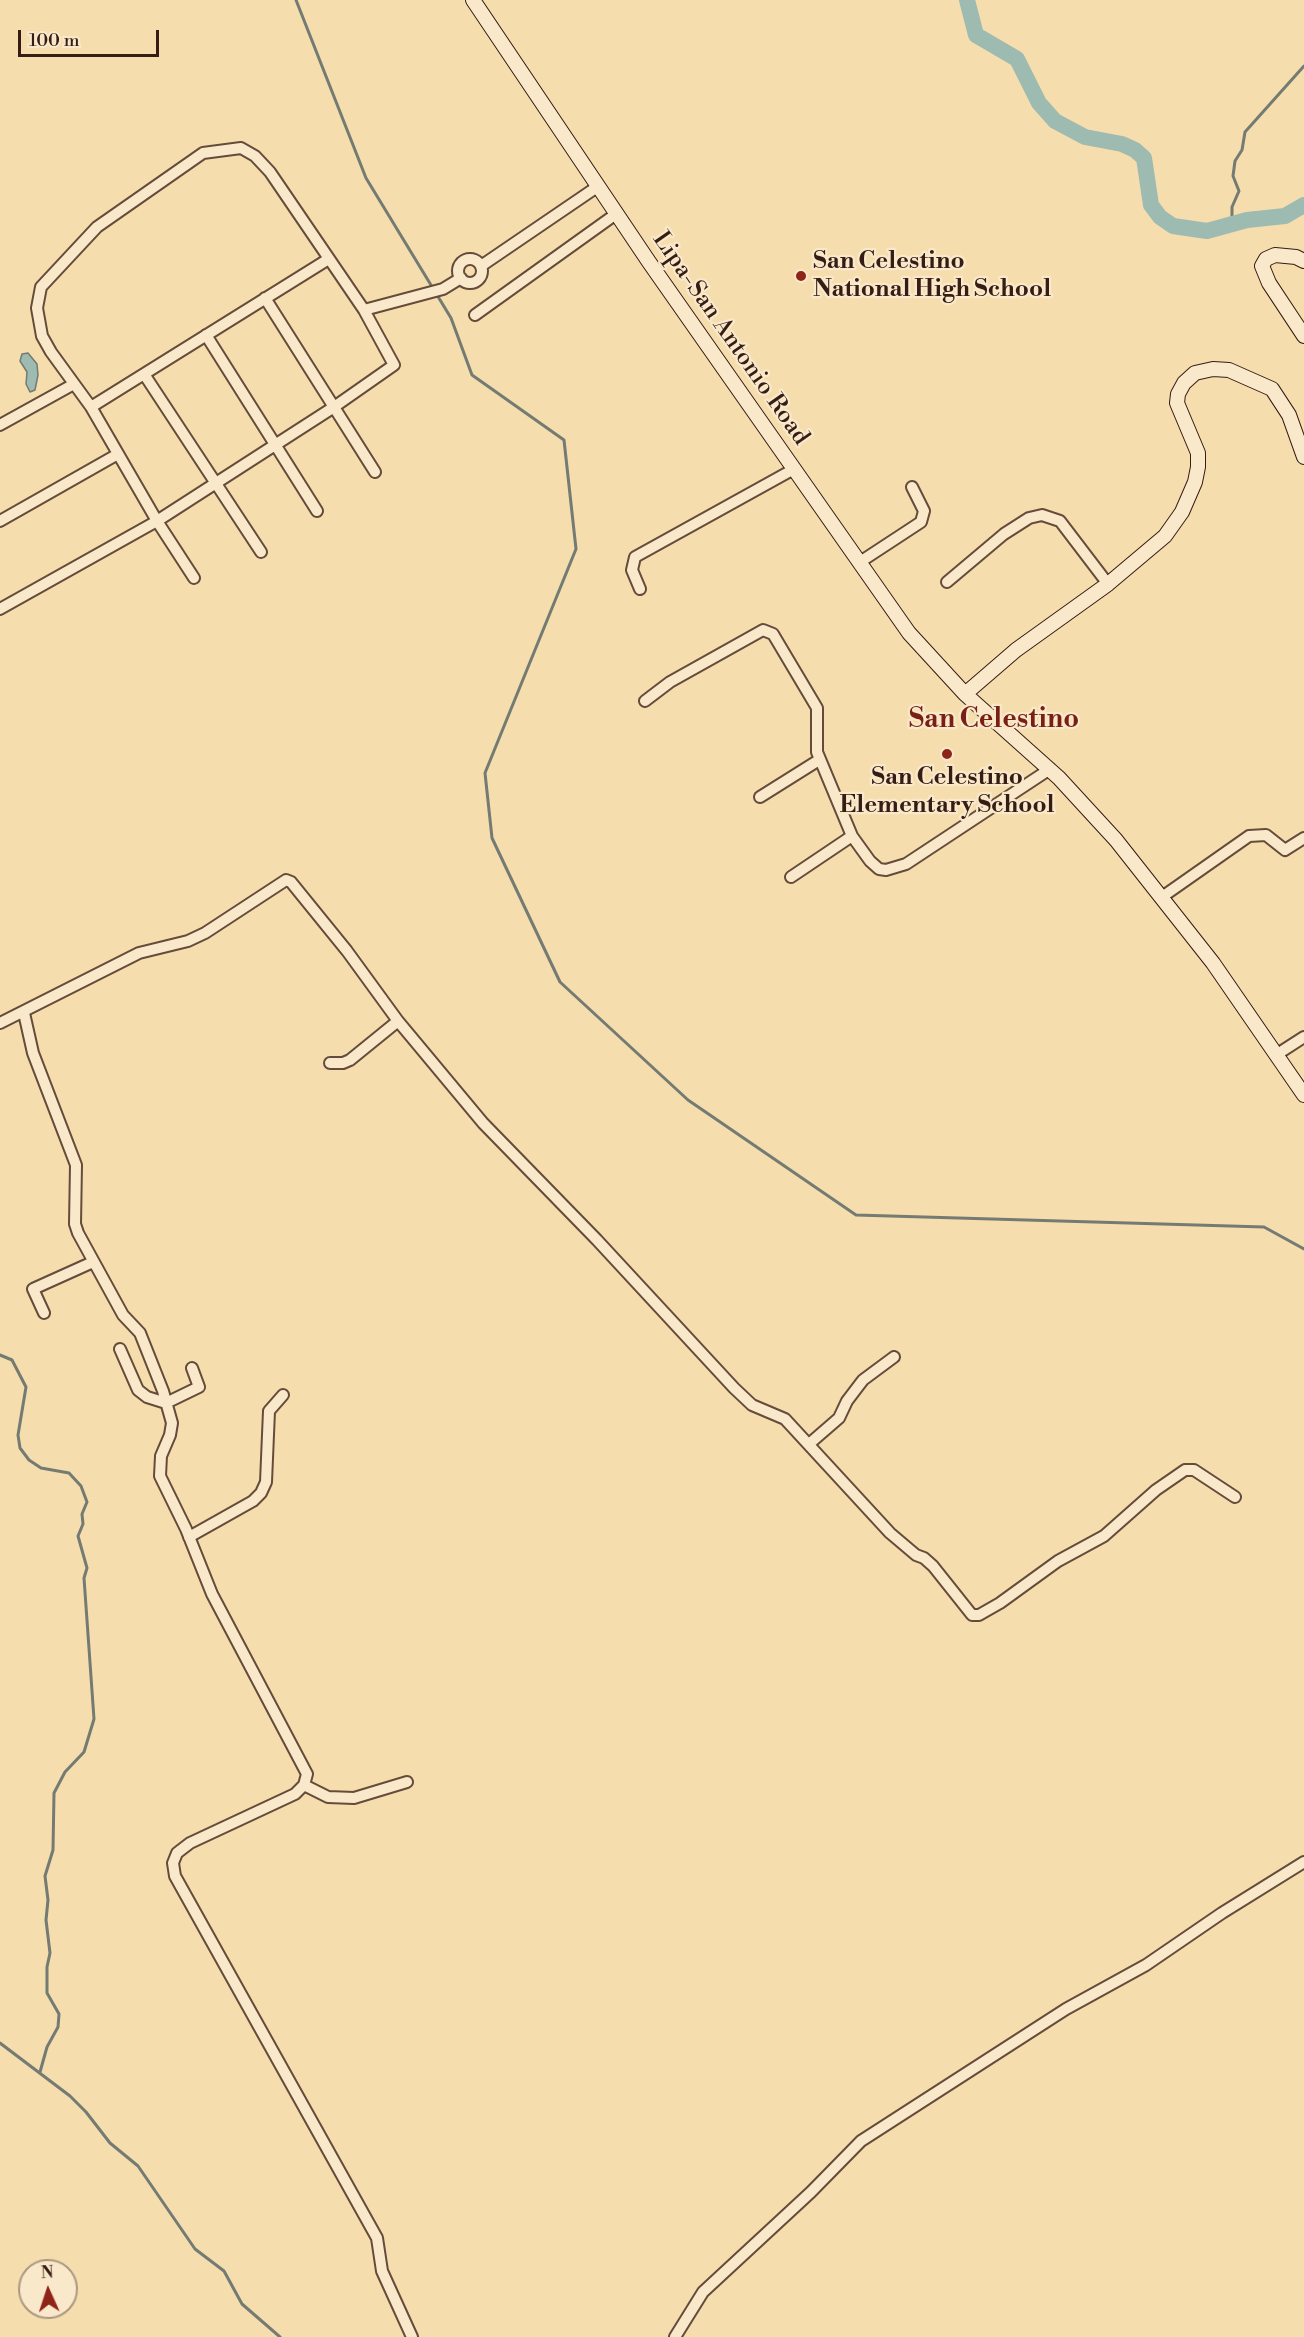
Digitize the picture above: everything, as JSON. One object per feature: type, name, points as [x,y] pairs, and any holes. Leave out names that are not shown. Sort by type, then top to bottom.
[{"type":"main road","name":"Lipa-San Antonio Road","points":[[473,0],[597,187],[909,633],[965,693],[1050,769],[1116,840],[1162,897],[1304,1095]]},
{"type":"main road","points":[[1304,261],[1296,257],[1275,255],[1266,259],[1262,266],[1269,283],[1304,336]]},
{"type":"main road","points":[[965,693],[1016,650],[1108,584],[1165,536],[1182,512],[1195,482],[1198,453],[1177,403],[1178,394],[1184,383],[1195,374],[1213,369],[1229,370],[1272,389],[1289,416],[1304,457]]},
{"type":"street","points":[[0,609],[158,521],[334,407],[394,365],[364,310],[327,260],[270,172],[255,156],[241,148],[203,153],[97,227],[41,287],[36,308],[42,336],[91,407],[158,521],[194,578]]},
{"type":"street","points":[[481,266],[597,187]]},
{"type":"street","points":[[475,315],[616,214]]},
{"type":"street","points":[[91,407],[327,260]]},
{"type":"street","points":[[464,261],[475,261],[481,266],[482,273],[475,282],[467,283],[461,278],[459,267],[464,261]]},
{"type":"street","points":[[364,310],[442,289],[461,278]]},
{"type":"street","points":[[265,298],[375,472]]},
{"type":"street","points":[[206,335],[317,511]]},
{"type":"street","points":[[144,374],[261,552]]},
{"type":"street","points":[[0,425],[74,384]]},
{"type":"street","points":[[0,521],[118,454]]},
{"type":"street","points":[[640,589],[632,570],[635,557],[794,469]]},
{"type":"street","points":[[860,562],[921,522],[924,511],[912,487]]},
{"type":"street","points":[[947,582],[1004,534],[1029,518],[1042,515],[1060,521],[1108,584]]},
{"type":"street","points":[[645,701],[670,682],[762,630],[773,634],[817,708],[816,746],[819,760],[852,836],[879,869],[895,869],[1050,769]]},
{"type":"street","points":[[760,797],[819,760]]},
{"type":"street","points":[[1162,897],[1249,836],[1266,835],[1285,850],[1304,838]]},
{"type":"street","points":[[791,877],[852,836]]},
{"type":"street","points":[[0,1023],[24,1013],[27,1008],[139,953],[188,941],[205,933],[286,880],[347,951],[398,1021],[483,1123],[597,1240],[734,1388],[752,1405],[785,1419],[890,1533],[916,1556],[924,1558],[933,1566],[972,1615],[979,1616],[1076,1550],[1104,1536],[1149,1496],[1185,1470],[1194,1470],[1235,1497]]},
{"type":"street","points":[[24,1013],[33,1053],[76,1165],[75,1224],[93,1262],[123,1315],[140,1334],[152,1358],[172,1423],[170,1435],[161,1456],[160,1476],[189,1537],[212,1594],[303,1762],[307,1774],[304,1785],[295,1794],[190,1843],[177,1852],[173,1863],[174,1870],[259,2029],[377,2238],[382,2271],[412,2337]]},
{"type":"street","points":[[330,1063],[343,1064],[350,1060],[398,1021]]},
{"type":"street","points":[[1276,1055],[1304,1037]]},
{"type":"street","points":[[44,1313],[33,1289],[93,1262]]},
{"type":"street","points":[[120,1349],[138,1390],[147,1397],[166,1403],[199,1388],[192,1368]]},
{"type":"street","points":[[809,1444],[839,1418],[856,1387],[894,1357]]},
{"type":"street","points":[[189,1537],[253,1501],[261,1492],[266,1482],[269,1411],[283,1395]]},
{"type":"street","points":[[304,1785],[328,1797],[354,1798],[407,1782]]},
{"type":"street","points":[[675,2337],[703,2292],[811,2192],[861,2141],[1066,2008],[1146,1965],[1222,1913],[1304,1862]]},
{"type":"water","points":[[28,353],[37,364],[38,375],[35,390],[30,392],[26,384],[27,372],[20,361],[22,354]]},
{"type":"waterway","points":[[296,0],[366,178],[451,318],[472,375],[564,440],[576,549],[485,773],[492,838],[560,982],[688,1100],[856,1215],[1264,1227],[1304,1249]]},
{"type":"waterway","points":[[967,0],[976,35],[1017,59],[1039,103],[1055,121],[1085,137],[1122,144],[1135,150],[1144,158],[1151,205],[1160,217],[1173,226],[1207,231],[1247,220],[1285,216],[1304,205]]},
{"type":"waterway","points":[[1232,226],[1232,207],[1239,191],[1233,176],[1235,161],[1242,150],[1245,132],[1304,66]]},
{"type":"waterway","points":[[0,1355],[12,1360],[26,1387],[18,1435],[20,1448],[29,1460],[41,1468],[69,1473],[81,1486],[87,1502],[78,1536],[87,1568],[84,1578],[94,1719],[84,1752],[65,1772],[54,1793],[53,1850],[45,1876],[48,1900],[46,1920],[50,1953],[47,1967],[47,1993],[59,2014],[58,2027],[47,2047],[40,2072]]},
{"type":"waterway","points":[[0,2043],[70,2096],[86,2112],[110,2143],[138,2166],[195,2249],[224,2271],[242,2304],[280,2337]]},
{"type":"place","name":"San Celestino National High School","points":[[801,276]]},
{"type":"place","name":"San Celestino Elementary School","points":[[947,754]]},
{"type":"district","name":"San Celestino","points":[[994,721]]}]
